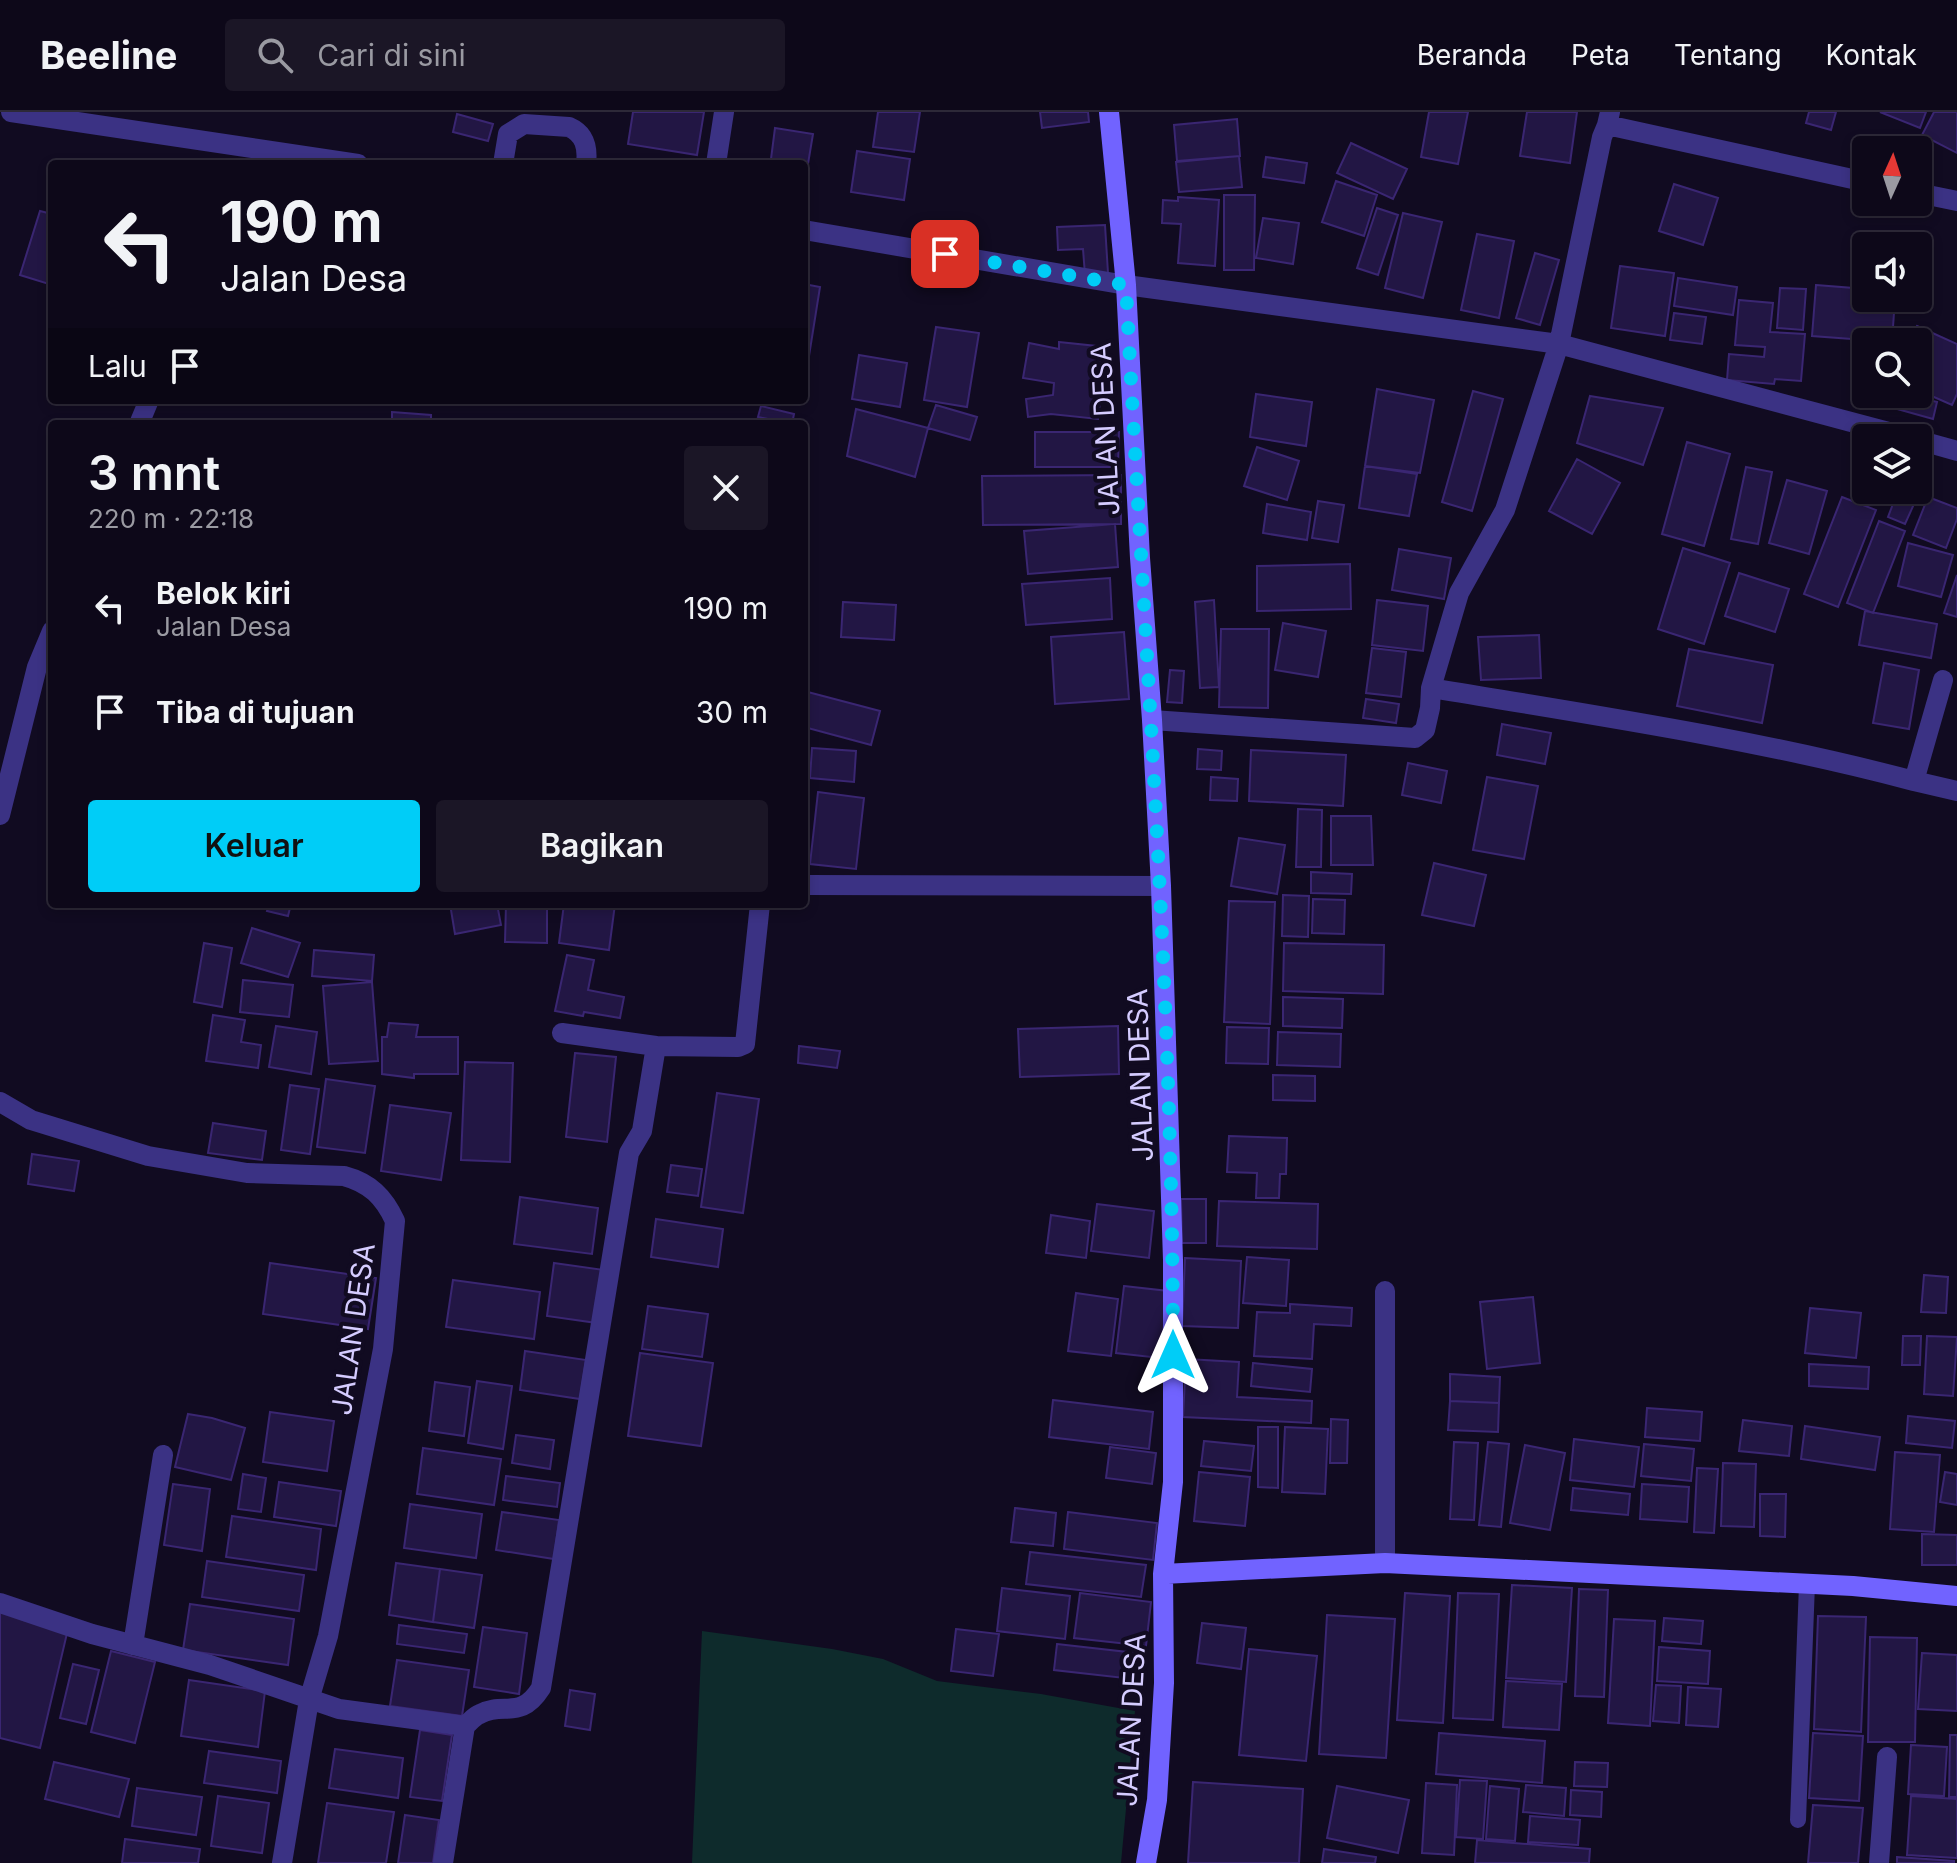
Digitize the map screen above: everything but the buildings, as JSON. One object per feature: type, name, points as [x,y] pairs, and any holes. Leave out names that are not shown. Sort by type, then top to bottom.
[{"type":"street","points":[[11,112],[241,155],[306,160]]},
{"type":"street","points":[[717,160],[724,112]]},
{"type":"street","name":"JALAN DESA","points":[[1109,112],[1126,285],[1152,720],[1161,886],[1173,1260],[1173,1482],[1163,1574],[1164,1683],[1157,1800],[1146,1863]]},
{"type":"street","points":[[1152,720],[1415,738],[1425,730],[1431,688],[1459,593],[1505,510],[1559,344],[1602,137],[1609,118],[1852,179]]},
{"type":"street","points":[[504,160],[508,134],[524,124],[576,130],[585,142],[586,160]]},
{"type":"street","points":[[1932,196],[1957,201]]},
{"type":"street","points":[[808,231],[1126,285],[1559,344],[1859,424]]},
{"type":"street","points":[[1932,444],[1957,451]]},
{"type":"street","points":[[0,815],[45,669]]},
{"type":"street","points":[[1914,781],[1943,680]]},
{"type":"street","points":[[1431,688],[1654,725],[1848,764],[1957,791]]},
{"type":"street","points":[[808,885],[1161,886]]},
{"type":"street","points":[[562,1033],[656,1046],[738,1047],[745,1044],[760,908]]},
{"type":"street","points":[[443,1863],[465,1726],[480,1713],[522,1708],[535,1698],[541,1688],[629,1153],[642,1131],[656,1046]]},
{"type":"street","name":"JALAN DESA","points":[[0,1102],[31,1120],[148,1156],[247,1173],[344,1176],[360,1180],[386,1202],[395,1221],[383,1349],[328,1636],[309,1700],[282,1863]]},
{"type":"street","points":[[1385,1291],[1385,1563]]},
{"type":"street","points":[[133,1645],[163,1455]]},
{"type":"street","points":[[1163,1574],[1385,1563],[1807,1584],[1957,1596]]},
{"type":"street","points":[[0,1603],[133,1645],[210,1665],[339,1709],[465,1726]]},
{"type":"street","points":[[1879,1863],[1887,1757]]},
{"type":"lane","points":[[1798,1820],[1807,1584]]},
{"type":"green space","points":[[702,1631],[883,1659],[937,1681],[1041,1694],[1135,1711],[1121,1863],[692,1863]]},
{"type":"route","points":[[945,254],[1126,285],[1161,886],[1173,1260],[1173,1355]]}]
